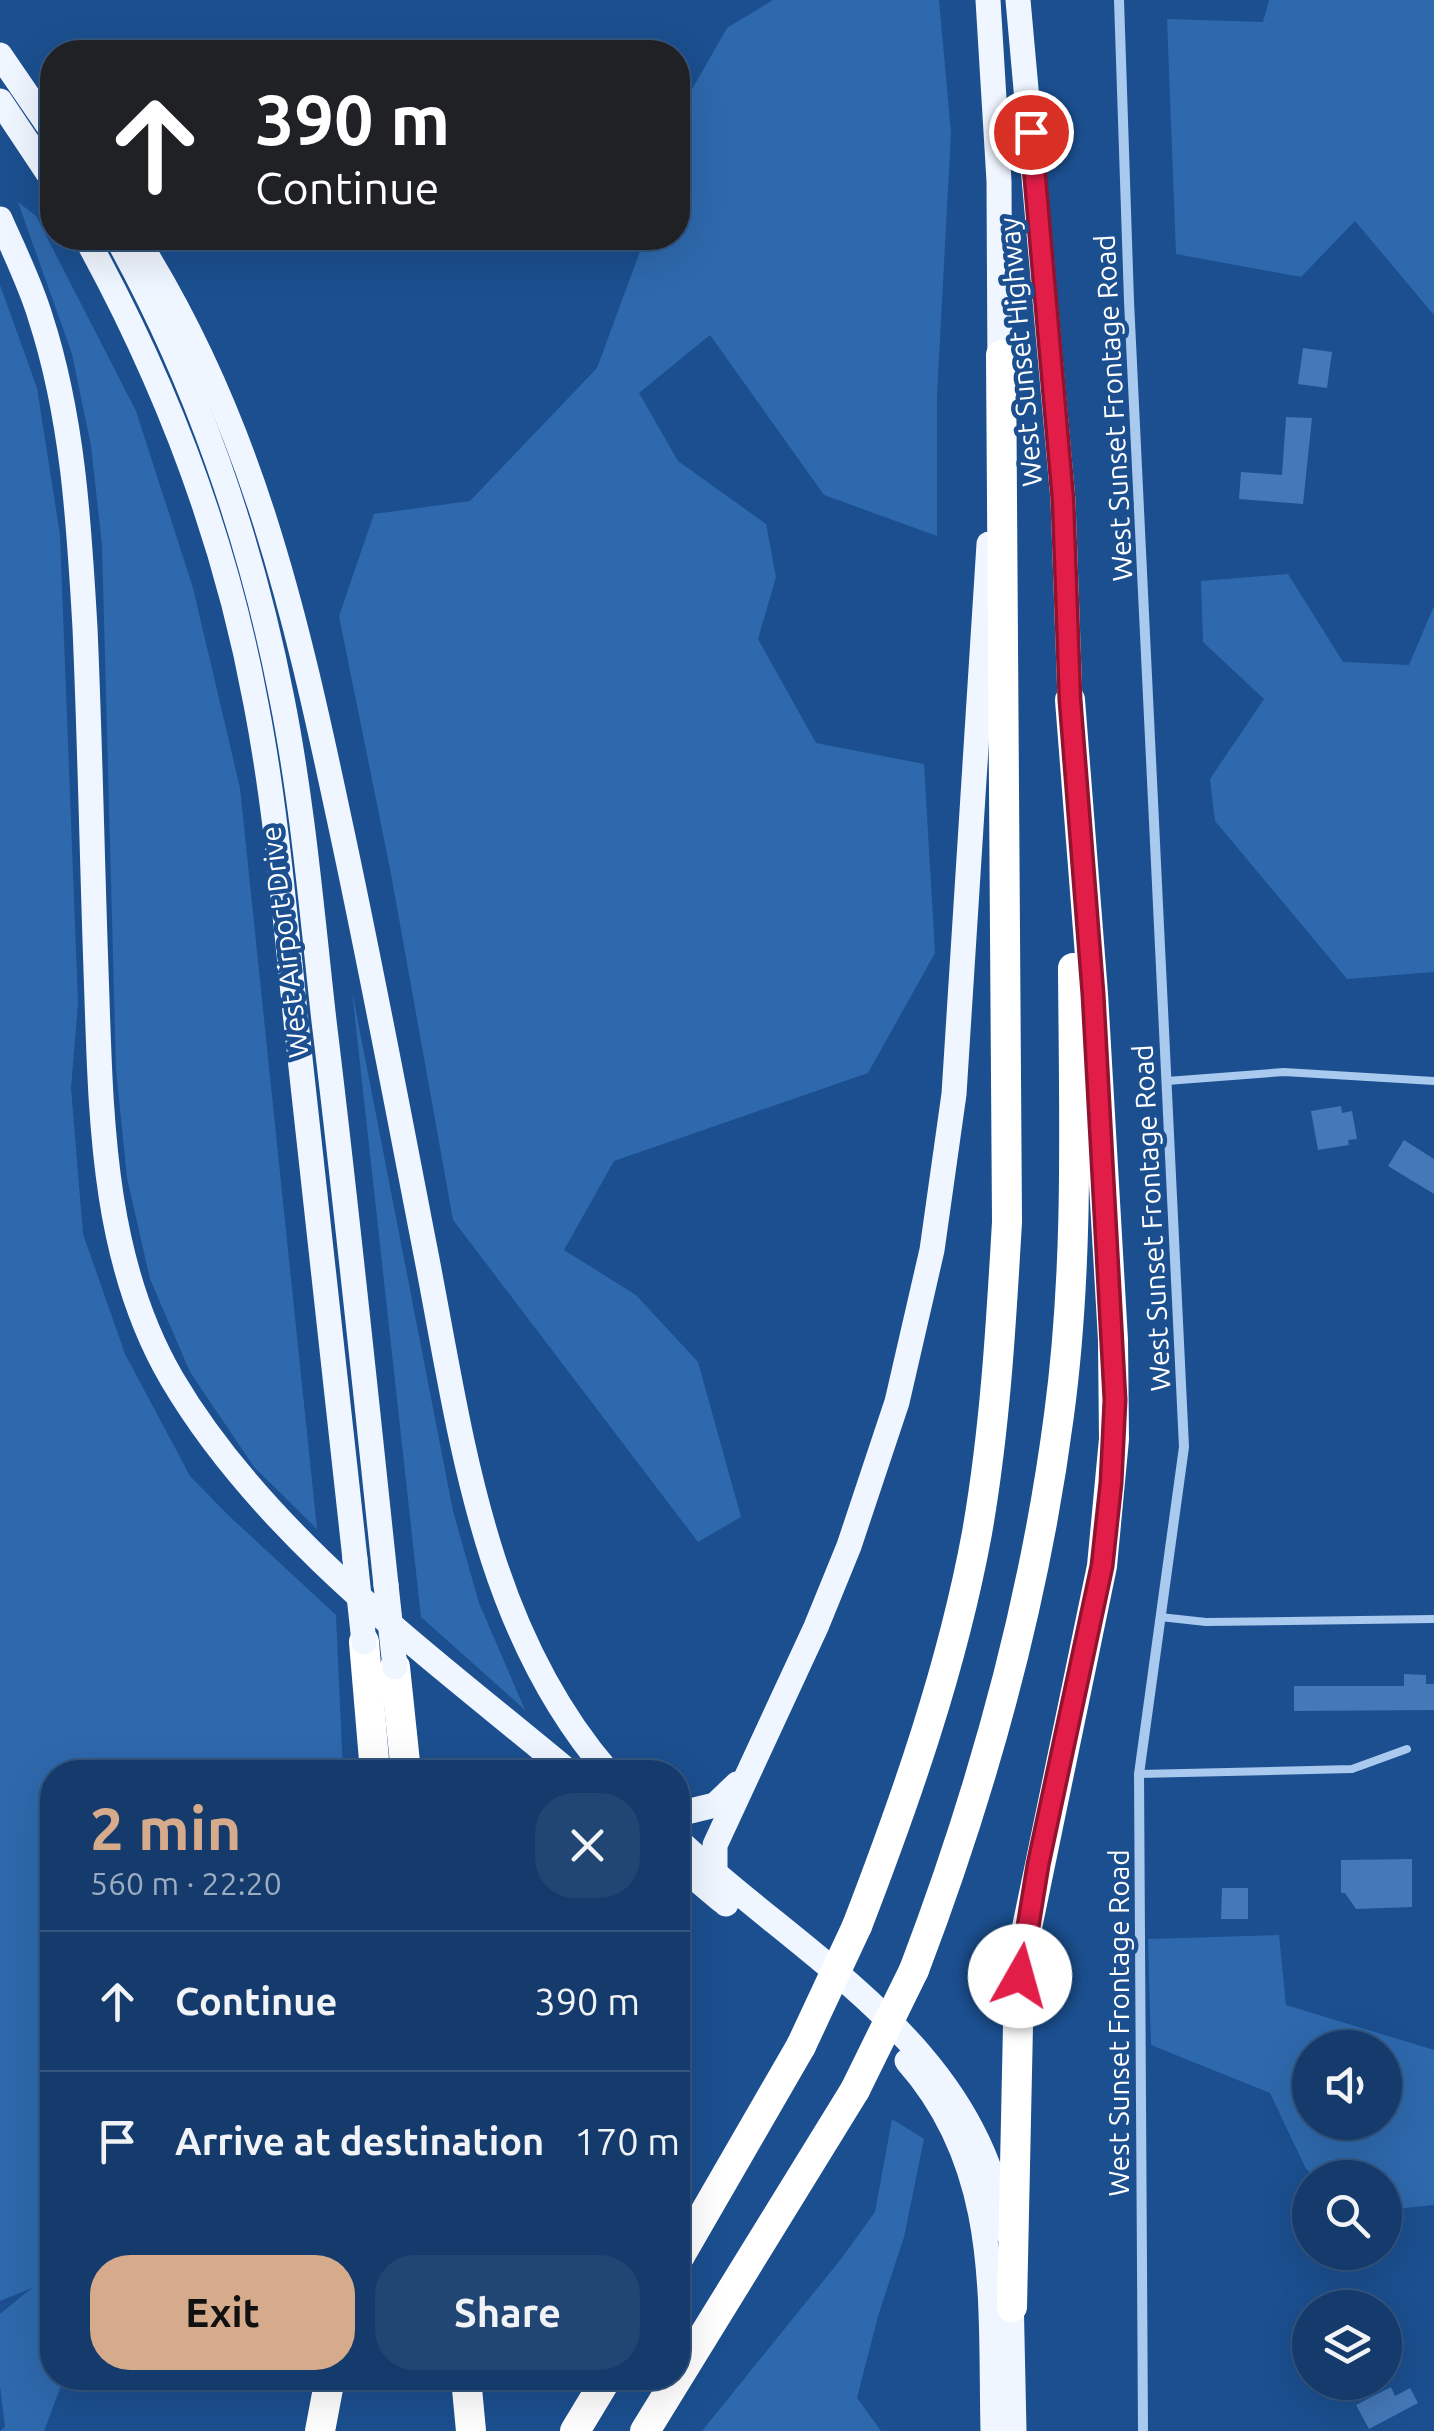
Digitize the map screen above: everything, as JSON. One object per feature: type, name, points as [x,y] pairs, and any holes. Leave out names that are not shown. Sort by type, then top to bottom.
[{"type":"highway","points":[[690,2238],[801,2046],[857,1926],[935,1704],[984,1484],[1001,1334],[1007,1222],[1001,355]]},
{"type":"highway","points":[[690,2358],[854,2090],[914,1970],[957,1854],[997,1726],[1034,1572],[1060,1412],[1074,1221],[1070,700]]},
{"type":"highway","points":[[1012,2307],[1018,2025],[1024,1942],[1098,1584],[1114,1439],[1113,1340],[1093,994],[1070,700]]},
{"type":"highway","points":[[364,1642],[374,1760]]},
{"type":"highway","points":[[395,1667],[405,1760]]},
{"type":"highway","points":[[320,2431],[328,2390]]},
{"type":"highway","points":[[467,2390],[471,2431]]},
{"type":"highway","points":[[574,2431],[599,2390]]},
{"type":"highway","points":[[645,2431],[670,2390]]},
{"type":"main road","name":"West Sunset Highway","points":[[714,1871],[717,1838],[816,1628],[855,1531],[896,1402],[932,1250],[956,1079],[1001,355],[1000,181],[988,0]]},
{"type":"main road","name":"West Sunset Highway","points":[[1018,0],[1063,500],[1070,700]]},
{"type":"main road","points":[[0,55],[40,112]]},
{"type":"main road","points":[[27,92],[40,107]]},
{"type":"main road","points":[[0,100],[40,161]]},
{"type":"main road","points":[[0,219],[40,316],[71,447],[88,688],[100,1074],[108,1180],[132,1288],[170,1376],[242,1481],[332,1570],[554,1760]]},
{"type":"main road","name":"West Airport Drive","points":[[92,250],[138,340],[181,442],[216,543],[248,662],[275,829],[364,1642]]},
{"type":"main road","name":"West Airport Drive","points":[[123,250],[177,362],[220,470],[256,584],[283,701],[340,1158],[395,1667]]},
{"type":"main road","points":[[143,250],[203,361],[253,477],[286,582],[348,863],[483,1530],[502,1592],[547,1687],[599,1760]]},
{"type":"main road","points":[[690,1811],[715,1805],[732,1791],[752,1764]]},
{"type":"main road","points":[[690,1850],[874,2006],[917,2048],[944,2081],[972,2128],[994,2181],[1006,2232],[1014,2431]]},
{"type":"main road","points":[[714,1871],[726,1904]]},
{"type":"main road","points":[[690,1874],[894,2048],[924,2082],[962,2146],[978,2192],[986,2240],[993,2431]]},
{"type":"street","name":"West Sunset Frontage Road","points":[[1119,0],[1129,300],[1184,1447],[1139,1774],[1143,2431]]},
{"type":"lane","points":[[1167,1081],[1284,1072],[1434,1081]]},
{"type":"lane","points":[[1160,1617],[1206,1622],[1434,1618]]},
{"type":"lane","points":[[1139,1774],[1352,1769],[1407,1750]]},
{"type":"shaded area","points":[[773,0],[939,0],[951,133],[937,395],[937,536],[824,495],[710,335],[639,393],[678,461],[766,524],[776,577],[758,639],[816,743],[924,764],[935,953],[868,1073],[614,1161],[564,1250],[636,1295],[698,1362],[741,1517],[698,1542],[453,1220],[391,874],[339,616],[374,514],[470,501],[597,368],[641,250],[690,250],[690,93],[727,28]]},
{"type":"shaded area","points":[[1269,0],[1434,0],[1434,315],[1355,221],[1301,277],[1176,254],[1167,19],[1263,22]]},
{"type":"shaded area","points":[[18,202],[36,216],[40,224],[40,250],[53,250],[136,411],[193,588],[240,788],[317,1529],[254,1467],[190,1372],[150,1279],[127,1178],[116,1069],[102,545],[91,446],[72,354]]},
{"type":"shaded area","points":[[0,285],[37,388],[60,535],[78,1003],[71,1088],[83,1234],[125,1354],[190,1476],[336,1615],[342,1760],[40,1760],[40,2390],[59,2390],[44,2431],[0,2431],[5,2427],[0,2386],[0,2314],[32,2288],[0,2301]]},
{"type":"shaded area","points":[[1288,574],[1343,662],[1409,665],[1434,606],[1434,972],[1347,979],[1215,821],[1210,779],[1264,699],[1203,642],[1201,581]]},
{"type":"shaded area","points":[[352,991],[453,1511],[479,1603],[525,1710],[421,1617]]},
{"type":"shaded area","points":[[1279,1935],[1286,2005],[1368,2030],[1292,2030],[1292,2139],[1270,2093],[1151,2045],[1148,1939]]},
{"type":"shaded area","points":[[1402,2040],[1434,2050],[1434,2205],[1402,2208],[1402,2160],[1302,2160],[1292,2140],[1402,2140]]},
{"type":"shaded area","points":[[892,2119],[924,2139],[904,2237],[857,2398],[881,2431],[702,2431],[875,2212]]},
{"type":"building","points":[[1303,348],[1332,352],[1327,388],[1298,384]]},
{"type":"building","points":[[1286,417],[1312,418],[1303,504],[1239,499],[1241,472],[1282,475]]},
{"type":"building","points":[[1341,1106],[1342,1113],[1352,1111],[1357,1139],[1348,1140],[1349,1145],[1318,1150],[1311,1111]]},
{"type":"building","points":[[1404,1140],[1434,1159],[1434,1194],[1388,1166]]},
{"type":"building","points":[[1404,1674],[1426,1675],[1426,1684],[1434,1684],[1434,1710],[1294,1711],[1294,1686],[1404,1686]]},
{"type":"building","points":[[1412,1859],[1412,1907],[1356,1909],[1341,1893],[1341,1860]]},
{"type":"building","points":[[1222,1888],[1248,1888],[1248,1919],[1221,1919]]},
{"type":"building","points":[[1410,2388],[1418,2403],[1369,2429],[1356,2405],[1366,2400],[1402,2400],[1402,2392]]},
{"type":"route","points":[[1020,1976],[1038,1865],[1102,1566],[1115,1400],[1093,994],[1070,700],[1063,500],[1031,132]]}]
